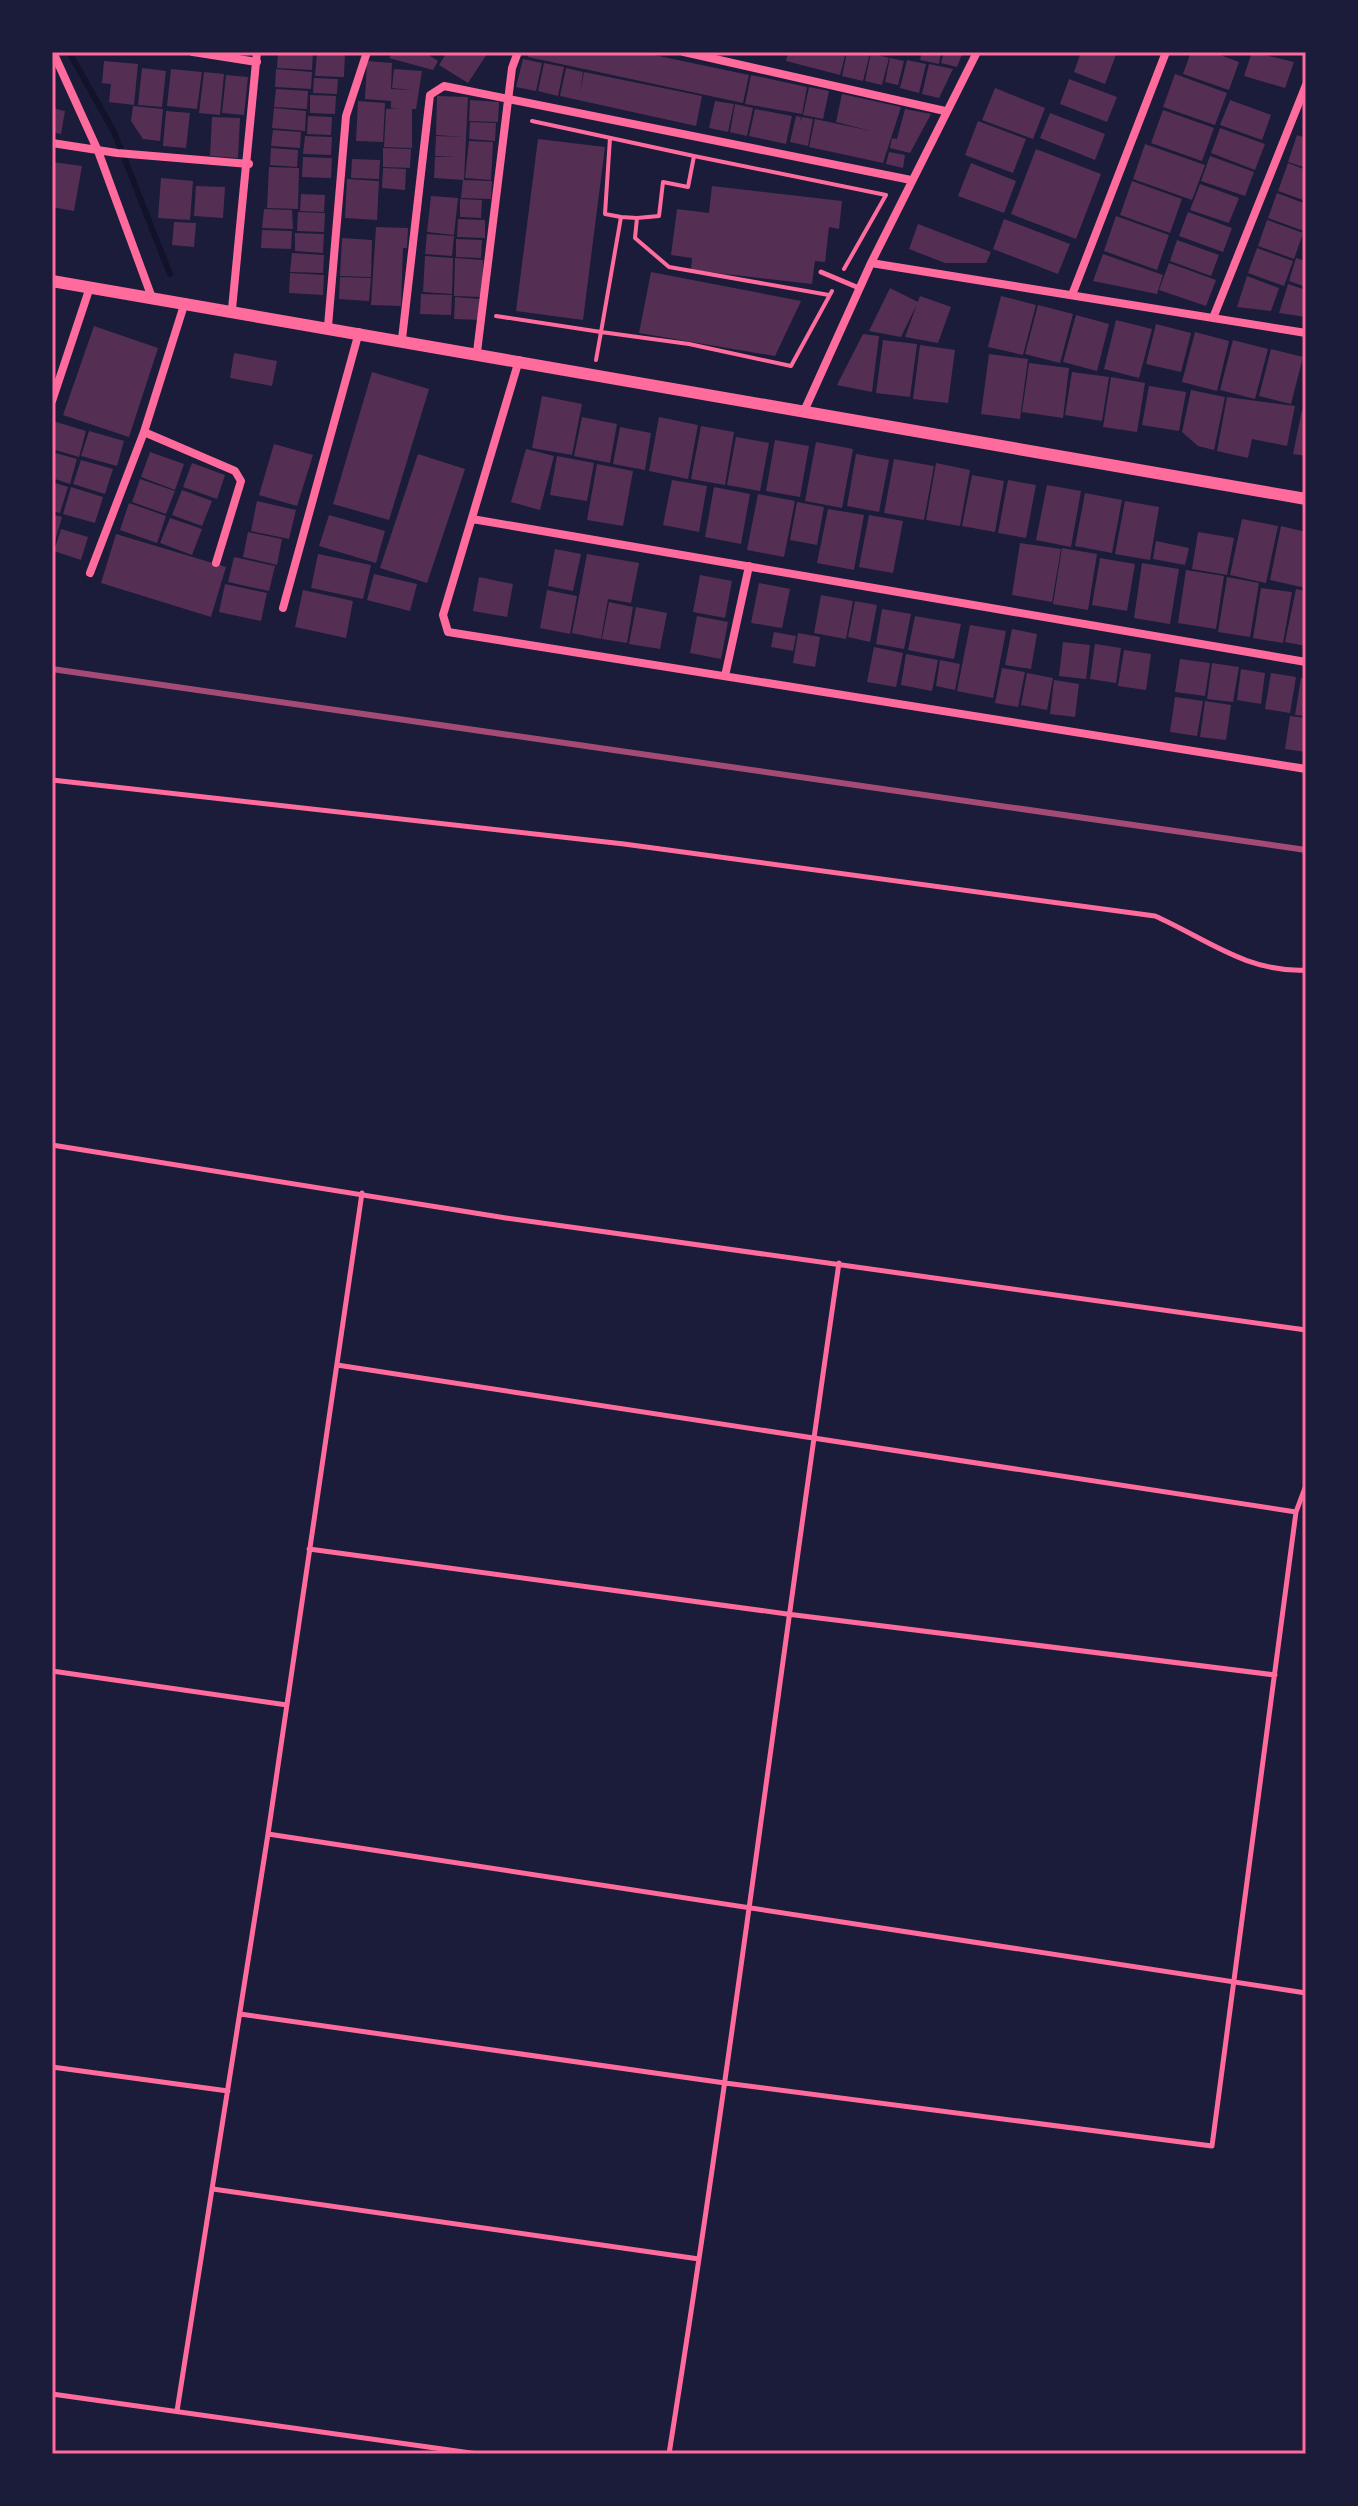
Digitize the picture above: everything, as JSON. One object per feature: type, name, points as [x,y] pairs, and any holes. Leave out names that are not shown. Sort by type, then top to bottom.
[{"type":"main road","points":[[52,281],[359,331],[1306,499]]},
{"type":"street","points":[[53,52],[98,151],[151,295]]},
{"type":"street","points":[[193,52],[257,57],[249,164],[232,309]]},
{"type":"street","points":[[328,326],[346,116],[367,52]]},
{"type":"street","points":[[477,352],[509,96],[518,52]]},
{"type":"street","points":[[684,52],[945,111]]},
{"type":"street","points":[[805,409],[871,263],[977,52]]},
{"type":"street","points":[[1072,295],[1166,52]]},
{"type":"street","points":[[1213,318],[1306,85]]},
{"type":"street","points":[[402,339],[430,95],[444,86],[509,96],[911,180]]},
{"type":"street","points":[[52,143],[98,151],[249,164]]},
{"type":"street","points":[[871,263],[1306,333]]},
{"type":"street","points":[[52,401],[90,287]]},
{"type":"street","points":[[90,573],[144,432],[185,301]]},
{"type":"street","points":[[283,608],[359,331]]},
{"type":"street","points":[[519,359],[443,615],[448,632],[1306,769]]},
{"type":"street","points":[[144,432],[239,475],[241,481],[216,563]]},
{"type":"street","points":[[472,519],[1306,662]]},
{"type":"street","points":[[725,676],[749,566]]},
{"type":"lane","points":[[821,272],[859,288]]},
{"type":"lane","points":[[52,780],[624,844],[1155,916],[1224,953],[1288,971],[1306,970]]},
{"type":"lane","points":[[52,1145],[506,1218],[1306,1330]]},
{"type":"lane","points":[[177,2411],[268,1834],[362,1193]]},
{"type":"lane","points":[[669,2454],[700,2259],[750,1907],[787,1614],[839,1263]]},
{"type":"lane","points":[[337,1365],[1296,1512]]},
{"type":"lane","points":[[240,2014],[725,2083],[1212,2146],[1296,1512],[1306,1485]]},
{"type":"lane","points":[[309,1549],[787,1614],[1275,1675]]},
{"type":"lane","points":[[52,1671],[287,1705]]},
{"type":"lane","points":[[268,1834],[1306,1993]]},
{"type":"lane","points":[[52,2067],[228,2091]]},
{"type":"lane","points":[[213,2189],[700,2259]]},
{"type":"lane","points":[[52,2394],[478,2454]]},
{"type":"path","points":[[497,301],[495,316],[689,344],[791,366],[886,195],[519,118]]},
{"type":"path","points":[[610,138],[605,214],[637,218],[659,216],[663,182],[688,187],[694,156]]},
{"type":"path","points":[[594,372],[621,217]]},
{"type":"path","points":[[637,218],[635,238],[669,267],[829,295]]},
{"type":"building","points":[[278,52],[313,52],[312,70],[277,68]]},
{"type":"building","points":[[317,52],[345,52],[344,77],[315,76]]},
{"type":"building","points":[[393,52],[424,52],[438,61],[433,70],[389,58]]},
{"type":"building","points":[[447,52],[487,54],[468,83],[439,65]]},
{"type":"building","points":[[529,52],[640,52],[749,75],[743,103],[528,57]]},
{"type":"building","points":[[788,52],[846,52],[840,75],[786,61]]},
{"type":"building","points":[[847,52],[870,53],[863,81],[842,76]]},
{"type":"building","points":[[922,52],[941,52],[939,64],[920,60]]},
{"type":"building","points":[[944,52],[963,52],[957,67],[941,63]]},
{"type":"building","points":[[1081,52],[1117,52],[1105,84],[1074,72]]},
{"type":"building","points":[[1191,52],[1212,52],[1239,62],[1229,90],[1183,74]]},
{"type":"building","points":[[1252,52],[1294,62],[1285,88],[1244,76]]},
{"type":"building","points":[[871,53],[889,58],[882,85],[865,81]]},
{"type":"building","points":[[890,58],[904,61],[898,85],[885,82]]},
{"type":"building","points":[[523,59],[542,63],[536,91],[516,87]]},
{"type":"building","points":[[907,60],[926,64],[919,93],[900,88]]},
{"type":"building","points":[[104,61],[138,64],[134,105],[109,102],[111,84],[102,83]]},
{"type":"building","points":[[367,61],[392,63],[391,89],[413,90],[392,88],[394,69],[422,71],[416,109],[412,109],[412,148],[384,147],[386,109],[400,108],[391,108],[391,101],[365,99]]},
{"type":"building","points":[[544,63],[564,67],[558,96],[538,91]]},
{"type":"building","points":[[929,64],[953,69],[939,98],[922,94]]},
{"type":"building","points":[[142,68],[166,71],[162,107],[138,105]]},
{"type":"building","points":[[566,68],[583,72],[580,93],[584,72],[702,96],[696,126],[560,96]]},
{"type":"building","points":[[171,69],[202,72],[197,109],[167,106]]},
{"type":"building","points":[[276,69],[312,72],[311,89],[275,87]]},
{"type":"building","points":[[204,72],[224,74],[220,115],[199,113]]},
{"type":"building","points":[[1175,74],[1227,93],[1215,125],[1163,107]]},
{"type":"building","points":[[226,75],[248,77],[244,115],[222,113]]},
{"type":"building","points":[[751,75],[807,87],[802,114],[745,104]]},
{"type":"building","points":[[314,78],[338,79],[337,94],[313,93]]},
{"type":"building","points":[[1069,79],[1117,97],[1107,122],[1060,104]]},
{"type":"building","points":[[809,87],[829,91],[823,119],[803,115]]},
{"type":"building","points":[[995,88],[1045,108],[1033,139],[982,120]]},
{"type":"building","points":[[276,89],[308,91],[307,109],[274,107]]},
{"type":"building","points":[[842,94],[901,107],[883,163],[809,147],[815,119],[871,131],[836,122]]},
{"type":"building","points":[[310,95],[336,96],[335,114],[310,113]]},
{"type":"building","points":[[437,96],[468,97],[464,180],[434,178],[435,157],[455,157],[435,156],[436,136],[464,137],[436,135]]},
{"type":"building","points":[[470,100],[499,102],[498,122],[469,121]]},
{"type":"building","points":[[1230,100],[1271,115],[1262,140],[1220,125]]},
{"type":"building","points":[[358,101],[385,103],[383,142],[356,141]]},
{"type":"building","points":[[715,101],[734,104],[728,132],[709,128]]},
{"type":"building","points":[[735,104],[753,108],[747,136],[730,132]]},
{"type":"building","points":[[133,106],[163,109],[160,141],[143,139],[131,121]]},
{"type":"building","points":[[52,108],[65,111],[61,134],[52,132]]},
{"type":"building","points":[[274,108],[306,111],[305,131],[272,128]]},
{"type":"building","points":[[755,109],[792,116],[786,144],[749,136]]},
{"type":"building","points":[[905,109],[931,114],[910,153],[890,148],[892,138],[897,139]]},
{"type":"building","points":[[1163,110],[1214,128],[1202,161],[1151,143]]},
{"type":"building","points":[[166,111],[190,113],[186,148],[163,146]]},
{"type":"building","points":[[1050,113],[1105,134],[1095,160],[1040,138]]},
{"type":"building","points":[[308,116],[332,117],[331,135],[307,134]]},
{"type":"building","points":[[796,116],[801,117],[800,122],[802,117],[813,119],[808,146],[790,142]]},
{"type":"building","points":[[212,117],[240,118],[238,158],[210,156]]},
{"type":"building","points":[[978,121],[1026,139],[1013,173],[965,155]]},
{"type":"building","points":[[470,122],[496,123],[495,141],[469,139]]},
{"type":"building","points":[[1220,128],[1265,144],[1255,170],[1211,153]]},
{"type":"building","points":[[273,130],[301,132],[300,148],[271,146]]},
{"type":"building","points":[[1297,135],[1306,138],[1306,168],[1288,162]]},
{"type":"building","points":[[305,136],[332,137],[331,155],[303,154]]},
{"type":"building","points":[[538,139],[605,147],[583,320],[516,311]]},
{"type":"building","points":[[469,141],[493,142],[491,180],[465,178]]},
{"type":"building","points":[[1145,144],[1205,165],[1192,200],[1133,179]]},
{"type":"building","points":[[271,148],[298,150],[297,167],[270,165]]},
{"type":"building","points":[[383,148],[411,149],[410,168],[383,167]]},
{"type":"building","points":[[1036,149],[1101,174],[1076,239],[1011,214]]},
{"type":"building","points":[[889,152],[905,155],[903,168],[886,164]]},
{"type":"building","points":[[1210,156],[1254,172],[1245,196],[1201,181]]},
{"type":"building","points":[[303,157],[332,158],[331,178],[302,177]]},
{"type":"building","points":[[352,159],[380,160],[379,179],[351,178]]},
{"type":"building","points":[[52,162],[82,166],[74,211],[52,207]]},
{"type":"building","points":[[971,163],[1016,181],[1004,213],[958,196]]},
{"type":"building","points":[[1288,163],[1306,170],[1306,201],[1278,191]]},
{"type":"building","points":[[269,167],[299,168],[298,209],[267,208]]},
{"type":"building","points":[[383,168],[406,169],[405,190],[382,188]]},
{"type":"building","points":[[161,178],[193,181],[190,220],[158,218]]},
{"type":"building","points":[[347,179],[379,181],[377,220],[345,218]]},
{"type":"building","points":[[463,180],[492,181],[491,199],[461,198]]},
{"type":"building","points":[[1132,181],[1182,199],[1170,233],[1120,215]]},
{"type":"building","points":[[1200,184],[1239,198],[1229,223],[1190,210]]},
{"type":"building","points":[[196,186],[225,187],[223,218],[194,216]]},
{"type":"building","points":[[712,186],[842,201],[839,229],[829,227],[825,262],[815,261],[812,284],[691,270],[692,258],[671,255],[677,209],[709,213]]},
{"type":"building","points":[[1277,193],[1306,204],[1304,231],[1268,218]]},
{"type":"building","points":[[301,194],[325,195],[324,212],[300,211]]},
{"type":"building","points":[[431,196],[458,198],[454,235],[427,232]]},
{"type":"building","points":[[460,199],[482,200],[481,218],[460,217]]},
{"type":"building","points":[[264,209],[292,210],[293,229],[262,228]]},
{"type":"building","points":[[298,212],[325,213],[324,232],[297,231]]},
{"type":"building","points":[[1188,212],[1232,228],[1223,252],[1179,236]]},
{"type":"building","points":[[1116,216],[1169,235],[1157,270],[1104,251]]},
{"type":"building","points":[[458,219],[485,220],[485,238],[457,237]]},
{"type":"building","points":[[1004,219],[1070,244],[1058,274],[993,249]]},
{"type":"building","points":[[1267,220],[1303,233],[1294,259],[1258,246]]},
{"type":"building","points":[[174,222],[196,223],[194,247],[172,245]]},
{"type":"building","points":[[918,224],[991,252],[986,263],[945,263],[909,249]]},
{"type":"building","points":[[376,227],[408,228],[407,248],[403,248],[401,306],[371,305]]},
{"type":"building","points":[[262,230],[292,231],[291,249],[261,248]]},
{"type":"building","points":[[295,233],[324,234],[323,253],[295,251]]},
{"type":"building","points":[[427,234],[454,236],[452,256],[425,254]]},
{"type":"building","points":[[342,238],[372,240],[371,277],[340,276]]},
{"type":"building","points":[[456,239],[482,240],[481,258],[456,257]]},
{"type":"building","points":[[1177,240],[1219,255],[1211,276],[1170,261]]},
{"type":"building","points":[[1257,248],[1293,261],[1284,286],[1248,273]]},
{"type":"building","points":[[292,253],[324,255],[323,273],[290,272]]},
{"type":"building","points":[[1103,254],[1163,275],[1157,294],[1093,281]]},
{"type":"building","points":[[425,256],[453,258],[452,294],[423,292]]},
{"type":"building","points":[[455,258],[483,260],[482,297],[454,296]]},
{"type":"building","points":[[1296,258],[1306,261],[1306,287],[1289,281]]},
{"type":"building","points":[[1169,263],[1216,280],[1206,306],[1159,290]]},
{"type":"building","points":[[651,272],[801,301],[775,356],[639,333]]},
{"type":"building","points":[[290,273],[324,275],[323,295],[289,293]]},
{"type":"building","points":[[1247,276],[1279,288],[1271,311],[1237,307]]},
{"type":"building","points":[[340,277],[371,278],[369,301],[339,299]]},
{"type":"building","points":[[1288,284],[1306,290],[1306,317],[1279,313]]},
{"type":"building","points":[[890,288],[918,302],[901,337],[869,331]]},
{"type":"building","points":[[421,294],[452,295],[451,315],[420,314]]},
{"type":"building","points":[[920,296],[951,307],[938,343],[905,337]]},
{"type":"building","points":[[1001,296],[1036,305],[1023,355],[988,347]]},
{"type":"building","points":[[455,297],[481,299],[480,320],[454,319]]},
{"type":"building","points":[[1038,305],[1073,314],[1060,363],[1025,354]]},
{"type":"building","points":[[1076,315],[1109,324],[1097,371],[1063,362]]},
{"type":"building","points":[[1116,320],[1152,329],[1139,378],[1104,369]]},
{"type":"building","points":[[1156,324],[1191,333],[1181,372],[1146,364]]},
{"type":"building","points":[[94,326],[158,348],[129,437],[63,415]]},
{"type":"building","points":[[1195,332],[1229,341],[1217,391],[1182,382]]},
{"type":"building","points":[[863,334],[879,336],[872,392],[837,385]]},
{"type":"building","points":[[883,340],[917,344],[910,397],[876,393]]},
{"type":"building","points":[[1233,340],[1268,349],[1255,399],[1220,390]]},
{"type":"building","points":[[920,345],[955,350],[948,403],[913,399]]},
{"type":"building","points":[[1271,349],[1303,357],[1291,404],[1259,396]]},
{"type":"building","points":[[234,353],[277,361],[272,386],[230,378]]},
{"type":"building","points":[[989,354],[1028,359],[1020,419],[981,414]]},
{"type":"building","points":[[1029,363],[1069,368],[1063,418],[1022,412]]},
{"type":"building","points":[[372,372],[429,389],[389,520],[333,504]]},
{"type":"building","points":[[1072,372],[1109,377],[1102,421],[1065,415]]},
{"type":"building","points":[[1111,377],[1145,383],[1137,432],[1103,427]]},
{"type":"building","points":[[1149,386],[1186,392],[1179,431],[1142,425]]},
{"type":"building","points":[[1191,390],[1225,397],[1214,450],[1198,446],[1182,432]]},
{"type":"building","points":[[542,396],[582,404],[572,455],[532,448]]},
{"type":"building","points":[[1227,397],[1295,406],[1287,446],[1252,439],[1248,458],[1217,451]]},
{"type":"building","points":[[1302,410],[1306,410],[1306,456],[1293,454]]},
{"type":"building","points":[[582,417],[617,424],[610,463],[574,456]]},
{"type":"building","points":[[659,417],[698,425],[688,479],[649,471]]},
{"type":"building","points":[[53,421],[86,431],[79,457],[52,449]]},
{"type":"building","points":[[701,426],[734,432],[725,485],[691,479]]},
{"type":"building","points":[[620,427],[651,433],[645,470],[613,464]]},
{"type":"building","points":[[89,431],[124,441],[117,466],[81,456]]},
{"type":"building","points":[[736,437],[769,443],[760,491],[727,485]]},
{"type":"building","points":[[775,440],[809,446],[800,497],[766,491]]},
{"type":"building","points":[[816,442],[853,449],[842,508],[805,501]]},
{"type":"building","points":[[274,444],[313,455],[297,506],[259,495]]},
{"type":"building","points":[[526,449],[554,456],[540,510],[511,502]]},
{"type":"building","points":[[52,452],[77,459],[70,484],[52,478]]},
{"type":"building","points":[[150,452],[184,464],[175,490],[141,477]]},
{"type":"building","points":[[418,454],[465,469],[427,583],[380,568]]},
{"type":"building","points":[[856,454],[889,460],[879,512],[847,506]]},
{"type":"building","points":[[557,456],[594,463],[587,501],[550,495]]},
{"type":"building","points":[[894,459],[934,466],[924,520],[884,513]]},
{"type":"building","points":[[81,460],[113,469],[105,494],[73,484]]},
{"type":"building","points":[[192,463],[225,475],[217,499],[183,487]]},
{"type":"building","points":[[936,463],[970,470],[960,526],[926,520]]},
{"type":"building","points":[[597,464],[633,471],[623,526],[587,520]]},
{"type":"building","points":[[972,475],[1004,481],[995,532],[962,526]]},
{"type":"building","points":[[140,479],[175,491],[166,514],[132,502]]},
{"type":"building","points":[[672,480],[707,486],[699,532],[663,525]]},
{"type":"building","points":[[1008,480],[1036,485],[1026,538],[998,533]]},
{"type":"building","points":[[52,482],[68,487],[60,513],[52,511]]},
{"type":"building","points":[[1047,485],[1081,491],[1071,547],[1036,540]]},
{"type":"building","points":[[71,487],[103,497],[95,523],[63,514]]},
{"type":"building","points":[[714,487],[750,494],[741,544],[705,537]]},
{"type":"building","points":[[182,490],[212,501],[202,526],[172,515]]},
{"type":"building","points":[[1085,493],[1122,500],[1112,553],[1075,546]]},
{"type":"building","points":[[758,494],[795,501],[784,557],[747,550]]},
{"type":"building","points":[[257,501],[296,510],[289,539],[251,531]]},
{"type":"building","points":[[1125,501],[1159,507],[1150,560],[1115,554]]},
{"type":"building","points":[[797,502],[824,507],[817,545],[790,540]]},
{"type":"building","points":[[129,503],[166,516],[157,543],[120,530]]},
{"type":"building","points":[[828,509],[864,515],[854,570],[817,563]]},
{"type":"building","points":[[52,514],[62,517],[53,548],[52,548]]},
{"type":"building","points":[[329,515],[385,531],[376,563],[319,546]]},
{"type":"building","points":[[869,515],[903,521],[893,573],[859,567]]},
{"type":"building","points":[[170,518],[202,529],[192,555],[160,543]]},
{"type":"building","points":[[1242,519],[1278,526],[1266,583],[1230,575]]},
{"type":"building","points":[[1281,526],[1306,532],[1306,588],[1270,580]]},
{"type":"building","points":[[61,529],[88,537],[81,560],[54,551]]},
{"type":"building","points":[[248,532],[282,539],[277,565],[243,557]]},
{"type":"building","points":[[1198,532],[1234,538],[1227,575],[1192,569]]},
{"type":"building","points":[[116,534],[226,567],[211,617],[101,583]]},
{"type":"building","points":[[1156,541],[1189,548],[1185,565],[1153,559]]},
{"type":"building","points":[[1020,543],[1061,549],[1052,602],[1012,595]]},
{"type":"building","points":[[1062,548],[1097,554],[1088,610],[1053,604]]},
{"type":"building","points":[[555,549],[581,554],[573,591],[548,586]]},
{"type":"building","points":[[318,554],[371,565],[363,599],[311,588]]},
{"type":"building","points":[[587,554],[639,563],[631,603],[608,599],[601,639],[572,633]]},
{"type":"building","points":[[234,557],[275,566],[269,591],[228,582]]},
{"type":"building","points":[[1100,558],[1135,564],[1127,611],[1092,605]]},
{"type":"building","points":[[1142,563],[1179,569],[1170,624],[1134,618]]},
{"type":"building","points":[[1186,570],[1224,576],[1216,629],[1178,623]]},
{"type":"building","points":[[374,574],[417,584],[410,611],[367,600]]},
{"type":"building","points":[[700,575],[732,581],[725,618],[693,612]]},
{"type":"building","points":[[479,577],[513,584],[507,617],[473,611]]},
{"type":"building","points":[[1227,577],[1259,583],[1250,637],[1218,632]]},
{"type":"building","points":[[759,583],[790,589],[782,628],[751,623]]},
{"type":"building","points":[[225,584],[267,593],[261,621],[219,612]]},
{"type":"building","points":[[1261,588],[1292,592],[1283,643],[1253,638]]},
{"type":"building","points":[[1296,589],[1306,591],[1306,646],[1285,642]]},
{"type":"building","points":[[303,590],[353,601],[346,638],[295,627]]},
{"type":"building","points":[[547,590],[577,596],[570,634],[540,628]]},
{"type":"building","points":[[821,595],[853,601],[846,639],[814,633]]},
{"type":"building","points":[[855,601],[877,605],[870,642],[848,637]]},
{"type":"building","points":[[609,602],[633,607],[627,643],[602,639]]},
{"type":"building","points":[[636,607],[667,613],[660,649],[629,644]]},
{"type":"building","points":[[882,609],[911,614],[904,649],[876,644]]},
{"type":"building","points":[[697,616],[728,622],[721,659],[690,653]]},
{"type":"building","points":[[915,616],[961,624],[954,659],[908,650]]},
{"type":"building","points":[[970,625],[1006,631],[993,698],[957,691]]},
{"type":"building","points":[[1012,629],[1037,634],[1031,669],[1005,665]]},
{"type":"building","points":[[774,632],[796,636],[793,651],[771,647]]},
{"type":"building","points":[[798,633],[820,637],[815,667],[793,663]]},
{"type":"building","points":[[1063,642],[1090,645],[1086,679],[1059,676]]},
{"type":"building","points":[[1095,644],[1121,648],[1116,683],[1090,679]]},
{"type":"building","points":[[874,647],[903,653],[896,687],[867,682]]},
{"type":"building","points":[[1124,650],[1151,654],[1146,690],[1118,686]]},
{"type":"building","points":[[906,654],[938,660],[932,691],[901,685]]},
{"type":"building","points":[[1180,659],[1210,663],[1205,696],[1175,692]]},
{"type":"building","points":[[940,660],[960,664],[955,690],[936,686]]},
{"type":"building","points":[[1212,663],[1239,667],[1233,702],[1207,699]]},
{"type":"building","points":[[1002,668],[1025,672],[1018,707],[995,703]]},
{"type":"building","points":[[1241,669],[1265,673],[1261,704],[1237,700]]},
{"type":"building","points":[[1027,673],[1053,678],[1047,710],[1021,705]]},
{"type":"building","points":[[1271,673],[1296,677],[1290,713],[1265,709]]},
{"type":"building","points":[[1301,678],[1306,678],[1306,716],[1295,715]]},
{"type":"building","points":[[1054,680],[1079,684],[1075,717],[1050,714]]},
{"type":"building","points":[[1175,697],[1203,701],[1197,736],[1170,732]]},
{"type":"building","points":[[1205,701],[1231,705],[1226,740],[1200,737]]},
{"type":"building","points":[[1290,716],[1306,718],[1306,752],[1285,749]]},
{"type":"waterway","points":[[69,52],[114,132],[170,274]]},
{"type":"railway","points":[[52,669],[1306,850]]}]
